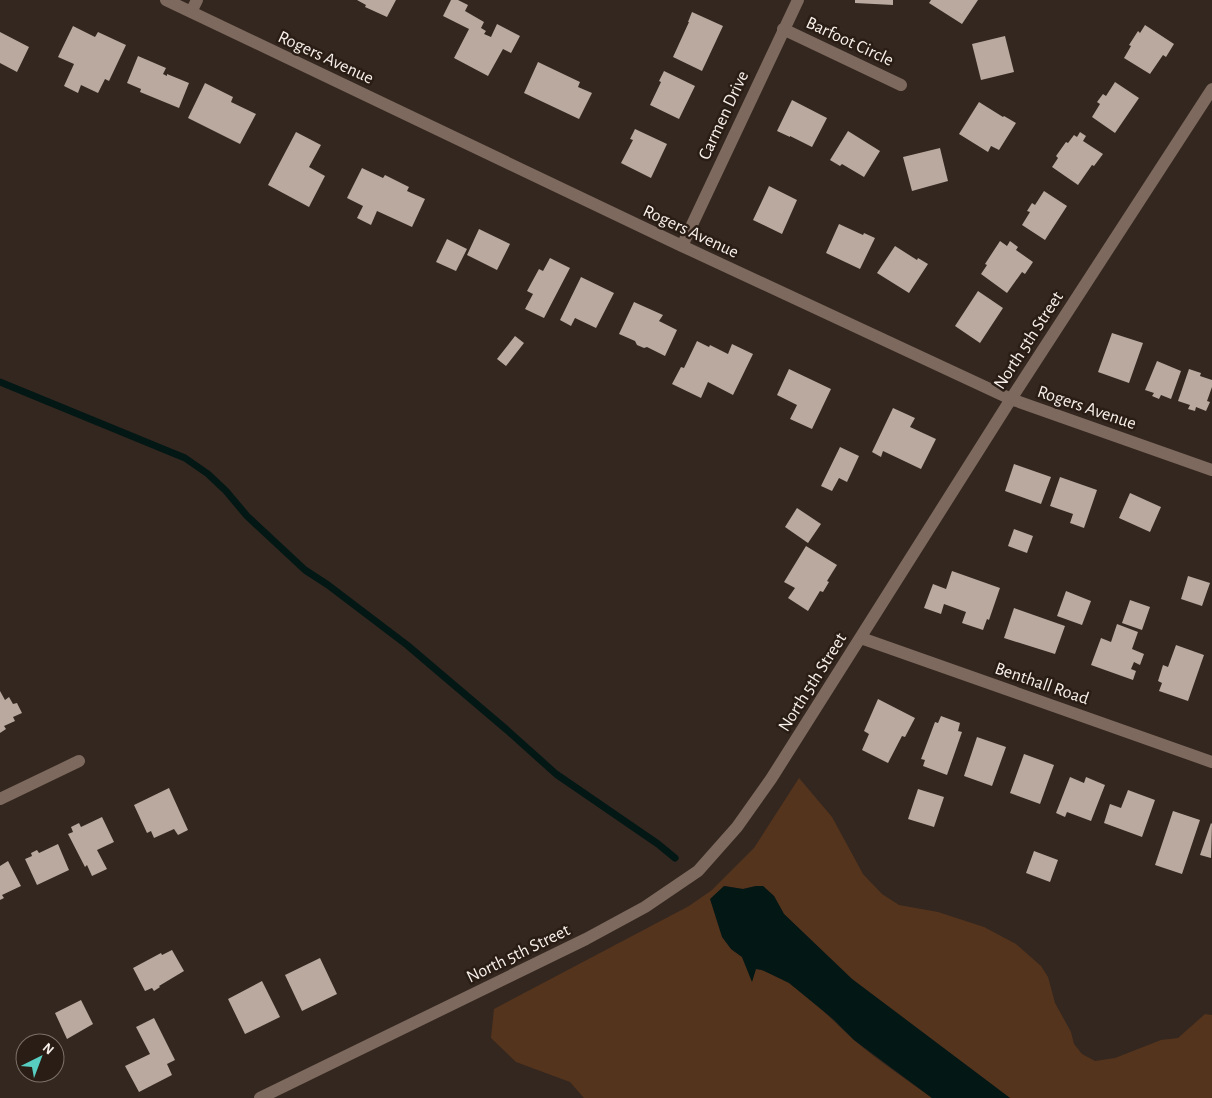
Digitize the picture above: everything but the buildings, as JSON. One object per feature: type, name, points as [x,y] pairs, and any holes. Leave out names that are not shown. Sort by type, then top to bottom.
[{"type":"street","name":"Rogers Avenue","points":[[166,0],[682,246],[1011,399],[1212,470]]},
{"type":"street","points":[[191,12],[197,0]]},
{"type":"street","name":"Carmen Drive","points":[[682,246],[798,0]]},
{"type":"street","name":"Barfoot Circle","points":[[783,29],[901,85]]},
{"type":"street","name":"North 5th Street","points":[[260,1098],[586,940],[645,907],[698,871],[737,827],[771,779],[1011,399],[1212,90]]},
{"type":"street","name":"Benthall Road","points":[[861,638],[1212,762]]},
{"type":"street","points":[[0,799],[80,761]]},
{"type":"shaded area","points":[[799,778],[832,817],[863,874],[882,894],[899,905],[938,912],[984,927],[1016,944],[1041,966],[1048,977],[1055,1003],[1071,1032],[1074,1044],[1082,1054],[1095,1061],[1115,1058],[1161,1040],[1178,1038],[1205,1014],[1212,1015],[1212,1098],[1010,1098],[852,979],[784,914],[774,896],[763,886],[743,889],[724,886],[731,949],[742,957],[752,981],[756,969],[769,972],[795,987],[863,1048],[932,1098],[584,1098],[570,1082],[516,1062],[491,1038],[494,1009],[689,906],[712,890],[754,848]]},
{"type":"shaded area","points":[[724,886],[743,889],[763,886],[774,896],[784,914],[852,979],[1010,1098],[932,1098],[854,1040],[833,1019],[789,983],[756,969],[752,982],[742,957],[731,949],[722,937],[710,899]]},
{"type":"waterway","points":[[0,382],[185,458],[208,474],[226,491],[247,516],[305,570],[328,585],[407,645],[556,774],[658,844],[675,858]]}]
